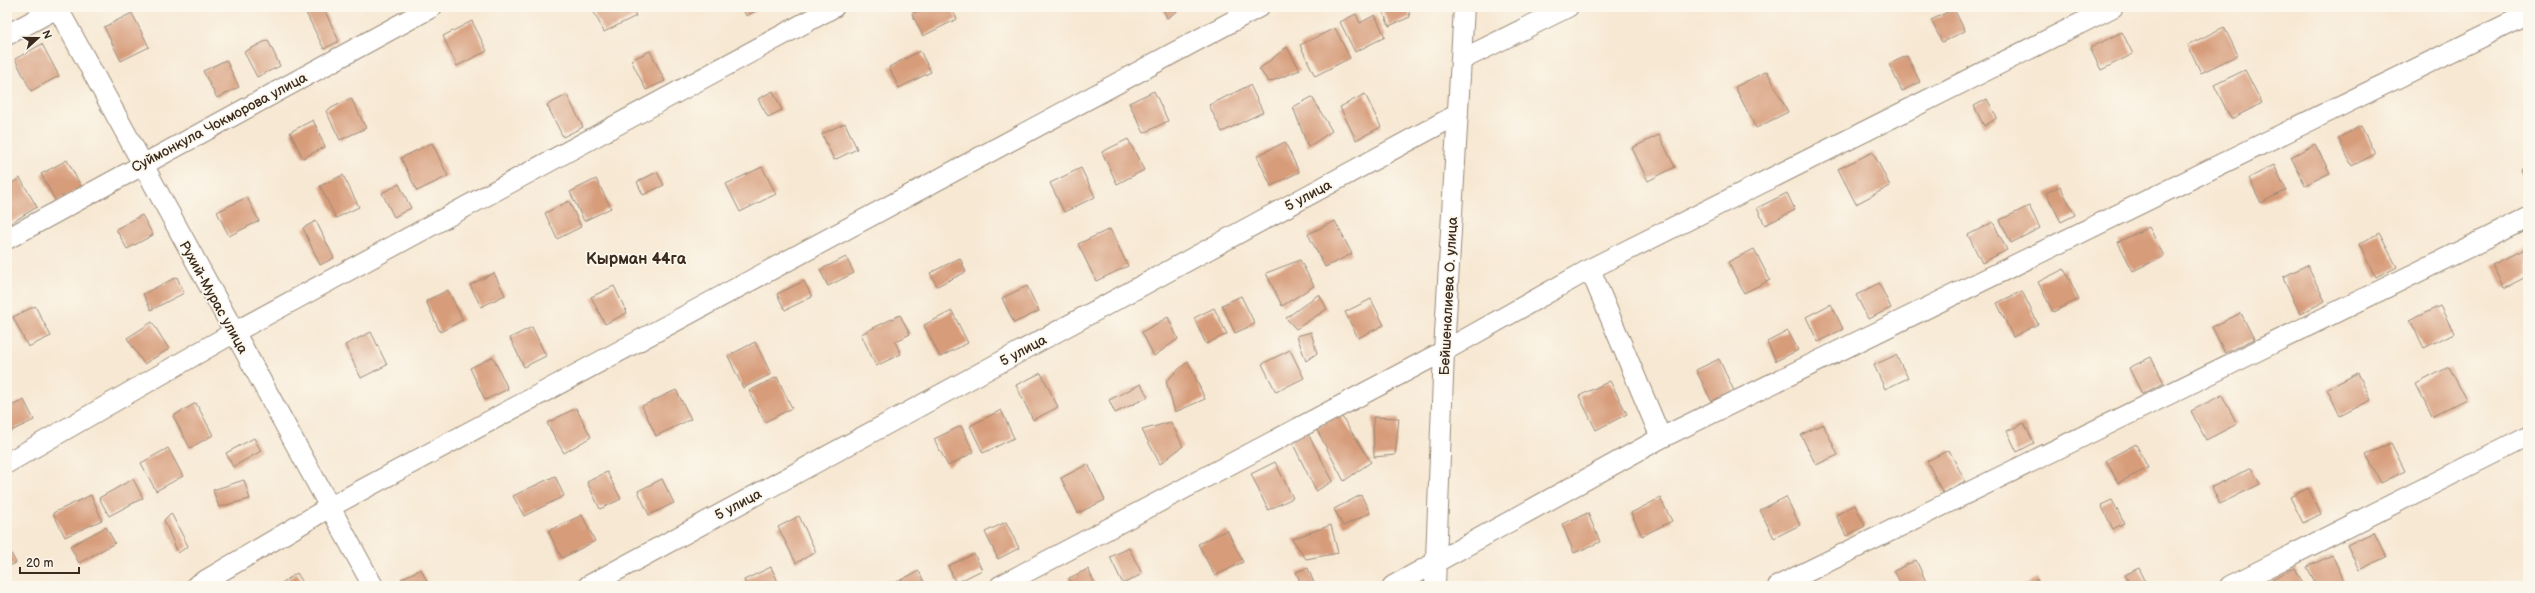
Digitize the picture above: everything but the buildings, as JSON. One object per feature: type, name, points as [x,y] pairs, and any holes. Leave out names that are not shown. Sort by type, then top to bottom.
[{"type":"street","name":"Рухий-Мурас улица","points":[[58,7],[233,333],[373,586]]},
{"type":"street","points":[[7,35],[58,7]]},
{"type":"street","name":"Суймонкула Чокморова улица","points":[[7,239],[432,7]]},
{"type":"street","points":[[7,463],[233,333],[834,7]]},
{"type":"street","points":[[196,586],[330,507],[1259,7]]},
{"type":"street","name":"Бейшеналиева О. улица","points":[[1434,586],[1444,351],[1464,7]]},
{"type":"street","points":[[1461,60],[1568,7]]},
{"type":"street","points":[[1000,586],[1444,351],[1590,269],[2113,7]]},
{"type":"street","points":[[1393,586],[1661,438],[2528,14]]},
{"type":"street","name":"5 улица","points":[[588,586],[1458,114]]},
{"type":"street","points":[[1778,586],[2528,218]]},
{"type":"street","points":[[1590,269],[1661,438]]},
{"type":"street","points":[[2230,586],[2528,436]]},
{"type":"district","name":"Кырман 44га","points":[[636,258]]}]
